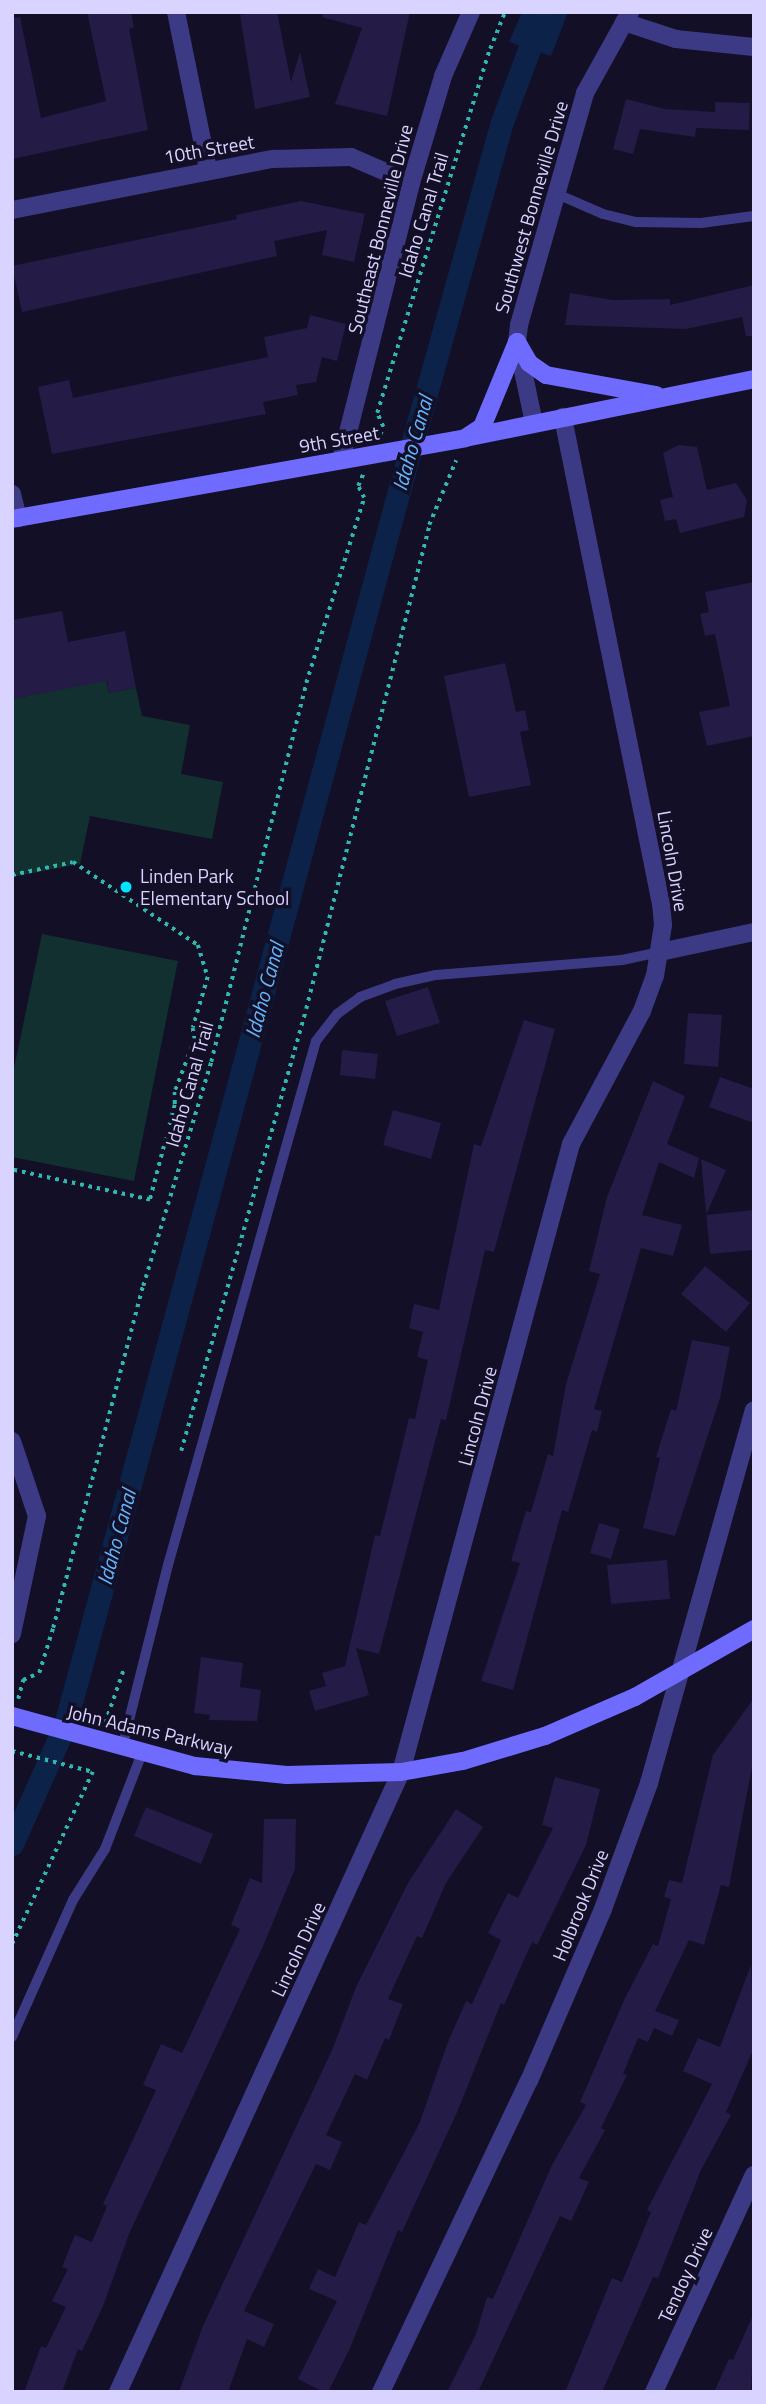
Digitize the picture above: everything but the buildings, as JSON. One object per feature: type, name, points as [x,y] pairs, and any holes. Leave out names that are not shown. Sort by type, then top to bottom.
[{"type":"street","points":[[176,12],[208,169]]},
{"type":"street","name":"Southeast Bonneville Drive","points":[[341,460],[411,183],[443,76],[471,12]]},
{"type":"street","points":[[627,17],[676,39],[754,47]]},
{"type":"street","name":"Southwest Bonneville Drive","points":[[534,423],[517,341],[585,93],[627,17]]},
{"type":"street","name":"10th Street","points":[[12,210],[208,169],[273,159],[351,158],[411,183]]},
{"type":"street","points":[[517,341],[529,363],[546,374],[667,396]]},
{"type":"street","points":[[465,438],[482,427],[517,341]]},
{"type":"street","name":"9th Street","points":[[15,518],[380,454],[754,379]]},
{"type":"street","name":"Lincoln Drive","points":[[118,2392],[401,1772],[571,1144],[642,1011],[660,952],[661,904],[563,417]]},
{"type":"street","points":[[12,494],[15,518]]},
{"type":"street","points":[[660,952],[754,932]]},
{"type":"street","name":"Holbrook Drive","points":[[380,2392],[529,2081],[603,1909],[649,1783],[754,1410]]},
{"type":"street","points":[[12,1441],[37,1516],[12,1634]]},
{"type":"street","name":"John Adams Parkway","points":[[12,1716],[142,1754],[195,1766],[261,1774],[401,1772],[463,1761],[545,1736],[635,1697],[754,1629]]},
{"type":"street","name":"Tendoy Drive","points":[[654,2392],[754,2175]]},
{"type":"lane","points":[[557,194],[603,214],[636,222],[701,223],[754,216]]},
{"type":"lane","points":[[122,1748],[168,1565],[316,1041],[337,1014],[360,997],[395,984],[436,975],[622,960],[660,952]]},
{"type":"lane","points":[[12,2037],[73,1899],[105,1849],[142,1754]]},
{"type":"path","name":"Idaho Canal Trail","points":[[382,429],[377,413],[490,50],[505,12]]},
{"type":"path","points":[[180,1456],[306,1009],[425,538],[465,438]]},
{"type":"path","name":"Idaho Canal Trail","points":[[23,1680],[39,1673],[53,1628],[144,1286],[211,1062],[306,683],[364,498],[358,486],[362,478]]},
{"type":"path","points":[[12,875],[73,862],[198,945],[208,977],[193,1028],[195,1039],[175,1092],[175,1105],[150,1200],[12,1170]]},
{"type":"path","points":[[95,1741],[125,1663]]},
{"type":"path","points":[[12,1751],[93,1772],[12,1945]]},
{"type":"green space","points":[[106,680],[109,693],[136,688],[142,716],[190,725],[181,774],[223,782],[212,839],[90,816],[80,864],[12,877],[12,699]]},
{"type":"green space","points":[[42,934],[178,961],[134,1181],[12,1157],[12,1078]]},
{"type":"water","points":[[522,12],[568,12],[551,56],[509,42]]},
{"type":"waterway","name":"Idaho Canal","points":[[12,1844],[65,1725],[400,487],[502,122],[543,12]]},
{"type":"place","name":"Linden Park Elementary School","points":[[126,887]]}]
